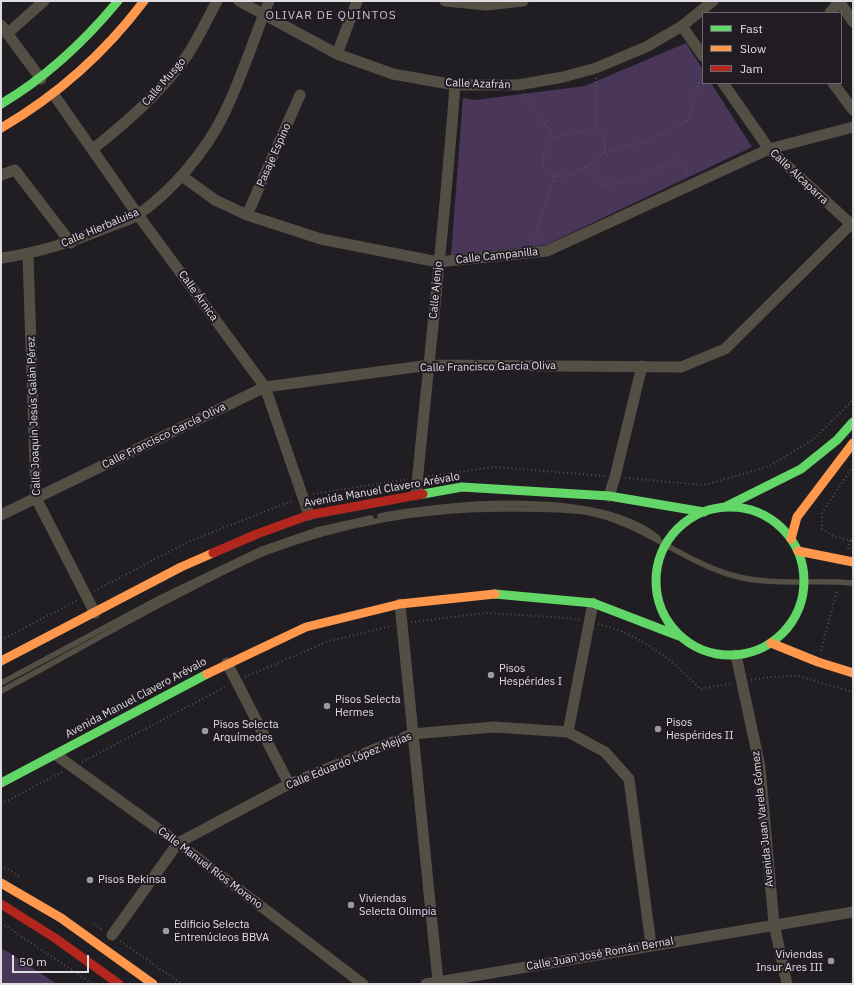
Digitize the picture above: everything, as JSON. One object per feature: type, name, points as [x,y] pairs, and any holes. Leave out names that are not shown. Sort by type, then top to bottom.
[{"type":"main road","points":[[1,104],[18,95],[41,79],[93,31],[118,1]]},
{"type":"main road","points":[[1,128],[29,113],[54,95],[94,59],[144,1]]},
{"type":"main road","points":[[725,507],[744,508],[762,514],[778,525],[791,539],[798,551],[804,583],[799,606],[788,627],[770,643],[754,651],[736,655],[715,654],[696,648],[679,636],[666,621],[658,602],[655,582],[658,563],[666,544],[684,523],[704,512],[725,507],[801,469],[828,448],[853,422]]},
{"type":"main road","points":[[791,539],[797,516],[853,442]]},
{"type":"main road","name":"Avenida Manuel Clavero Arévalo","points":[[1,661],[182,567],[257,534],[309,515],[416,494],[462,487],[609,496],[704,512]]},
{"type":"main road","points":[[798,551],[849,561]]},
{"type":"main road","name":"Avenida Manuel Clavero Arévalo","points":[[1,783],[227,663],[306,627],[400,604],[491,594],[593,603],[679,636]]},
{"type":"main road","points":[[770,643],[818,662],[853,672]]},
{"type":"main road","points":[[1,883],[61,918],[153,984]]},
{"type":"main road","points":[[1,904],[55,938],[119,984]]},
{"type":"street","points":[[41,79],[4,29],[44,1]]},
{"type":"street","name":"Calle Musgo","points":[[93,149],[128,121],[158,91],[186,56],[217,1]]},
{"type":"street","name":"Calle Azafrán","points":[[239,1],[337,54],[393,74],[455,85],[518,85],[563,77],[596,68],[646,47],[682,26],[713,1]]},
{"type":"street","name":"Calle Hierbaluisa","points":[[1,258],[28,255],[71,243],[138,215],[182,176],[206,146],[224,114],[239,81],[269,1]]},
{"type":"street","points":[[337,54],[357,1]]},
{"type":"street","points":[[445,1],[486,5],[523,1]]},
{"type":"street","points":[[831,12],[839,1],[853,22]]},
{"type":"street","points":[[682,26],[702,55]]},
{"type":"street","name":"Calle Alcaparra","points":[[724,84],[769,149],[852,224]]},
{"type":"street","points":[[834,84],[853,110]]},
{"type":"street","name":"Calle Ajenjo","points":[[416,494],[430,365],[438,262],[449,173],[455,85]]},
{"type":"street","name":"Calle Árnica","points":[[54,95],[138,215],[265,387],[309,515]]},
{"type":"street","name":"Pasaje Espino","points":[[247,215],[300,95]]},
{"type":"street","name":"Calle Campanilla","points":[[182,176],[215,200],[247,215],[321,239],[438,262],[547,251],[769,149],[853,127]]},
{"type":"street","points":[[1,175],[15,170],[71,243]]},
{"type":"street","name":"Calle Francisco García Oliva","points":[[1,516],[265,387],[430,365],[681,367],[725,349],[852,224]]},
{"type":"street","name":"Calle Joaquín Jesús Galán Pérez","points":[[28,255],[36,498],[95,613]]},
{"type":"street","points":[[609,496],[642,366]]},
{"type":"street","points":[[568,732],[593,603]]},
{"type":"street","points":[[400,604],[438,982]]},
{"type":"street","name":"Avenida Juan Varela Gómez","points":[[736,655],[743,681],[760,767],[774,924],[787,984]]},
{"type":"street","points":[[227,663],[289,784]]},
{"type":"street","name":"Calle Eduardo López Mejías","points":[[112,935],[178,843],[289,784],[412,734],[494,727],[568,732],[605,752],[629,779],[651,945]]},
{"type":"street","name":"Calle Manuel Ríos Moreno","points":[[56,755],[178,843],[363,984]]},
{"type":"street","name":"Calle Juan José Román Bernal","points":[[426,984],[774,924],[853,912]]},
{"type":"lane","points":[[1,683],[160,598],[262,549],[317,530],[346,523],[415,509],[459,504],[529,504],[588,509],[626,519],[651,532],[666,544]]},
{"type":"lane","points":[[1,691],[163,603],[265,553],[320,534],[378,520],[460,509],[532,509],[586,512],[625,523],[704,566],[732,576],[783,584],[853,583]]},
{"type":"path","points":[[595,131],[596,68]]},
{"type":"path","points":[[605,152],[605,139],[595,131],[572,132],[555,139],[545,150],[543,166],[554,176],[569,176],[586,167],[605,152],[650,140],[687,121],[702,73]]},
{"type":"path","points":[[518,85],[555,139]]},
{"type":"path","points":[[586,167],[604,185],[634,181],[674,160],[683,164],[691,185]]},
{"type":"path","points":[[531,253],[554,176]]},
{"type":"path","points":[[849,561],[852,541],[833,536],[822,529],[822,513],[853,466]]},
{"type":"path","points":[[813,680],[839,582]]},
{"type":"path","points":[[1,804],[236,681],[329,641],[402,624],[485,613],[569,618],[614,628],[660,652],[700,689],[770,676],[798,676],[853,692]]},
{"type":"path","points":[[1,923],[93,984]]},
{"type":"shaded area","points":[[686,43],[702,68],[702,84],[712,84],[752,147],[546,245],[451,255],[463,98],[475,100],[585,86]]},
{"type":"shaded area","points":[[1,948],[8,952],[57,984],[1,984]]},
{"type":"traffic: fast","points":[[1,104],[18,94],[64,58],[92,31],[118,1]]},
{"type":"traffic: fast","points":[[725,507],[801,469],[837,440],[853,422]]},
{"type":"traffic: fast","points":[[423,494],[462,487],[609,496],[704,512]]},
{"type":"traffic: fast","points":[[730,507],[751,510],[765,516],[777,524],[787,534],[795,546],[801,560],[804,581],[801,602],[795,616],[787,628],[777,638],[765,646],[751,652],[730,655],[709,652],[695,646],[683,638],[673,628],[665,616],[659,602],[656,581],[659,560],[665,546],[673,534],[683,524],[695,516],[709,510],[730,507]]},
{"type":"traffic: fast","points":[[495,594],[593,603],[679,636]]},
{"type":"traffic: fast","points":[[1,783],[207,674]]},
{"type":"traffic: slow","points":[[1,128],[42,102],[79,72],[113,39],[144,1]]},
{"type":"traffic: slow","points":[[791,539],[797,517],[853,443]]},
{"type":"traffic: slow","points":[[798,551],[853,562]]},
{"type":"traffic: slow","points":[[1,661],[181,567],[213,553]]},
{"type":"traffic: slow","points":[[207,674],[306,627],[400,604],[495,594]]},
{"type":"traffic: slow","points":[[771,643],[818,662],[853,673]]},
{"type":"traffic: slow","points":[[1,883],[61,918],[153,984]]},
{"type":"traffic: jam","points":[[213,553],[257,534],[309,515],[423,494]]},
{"type":"traffic: jam","points":[[1,904],[55,938],[119,984]]},
{"type":"place","name":"Pisos Hespérides I","points":[[491,675]]},
{"type":"place","name":"Pisos Selecta Hermes","points":[[327,706]]},
{"type":"place","name":"Pisos Hespérides II","points":[[658,729]]},
{"type":"place","name":"Pisos Selecta Arquímedes","points":[[205,731]]},
{"type":"place","name":"Pisos Bekinsa","points":[[90,880]]},
{"type":"place","name":"Viviendas Selecta Olimpia","points":[[351,905]]},
{"type":"place","name":"Edificio Selecta Entrenúcleos BBVA","points":[[166,931]]},
{"type":"place","name":"Viviendas Insur Ares III","points":[[831,961]]},
{"type":"district","name":"OLIVAR DE QUINTOS","points":[[331,16]]}]
